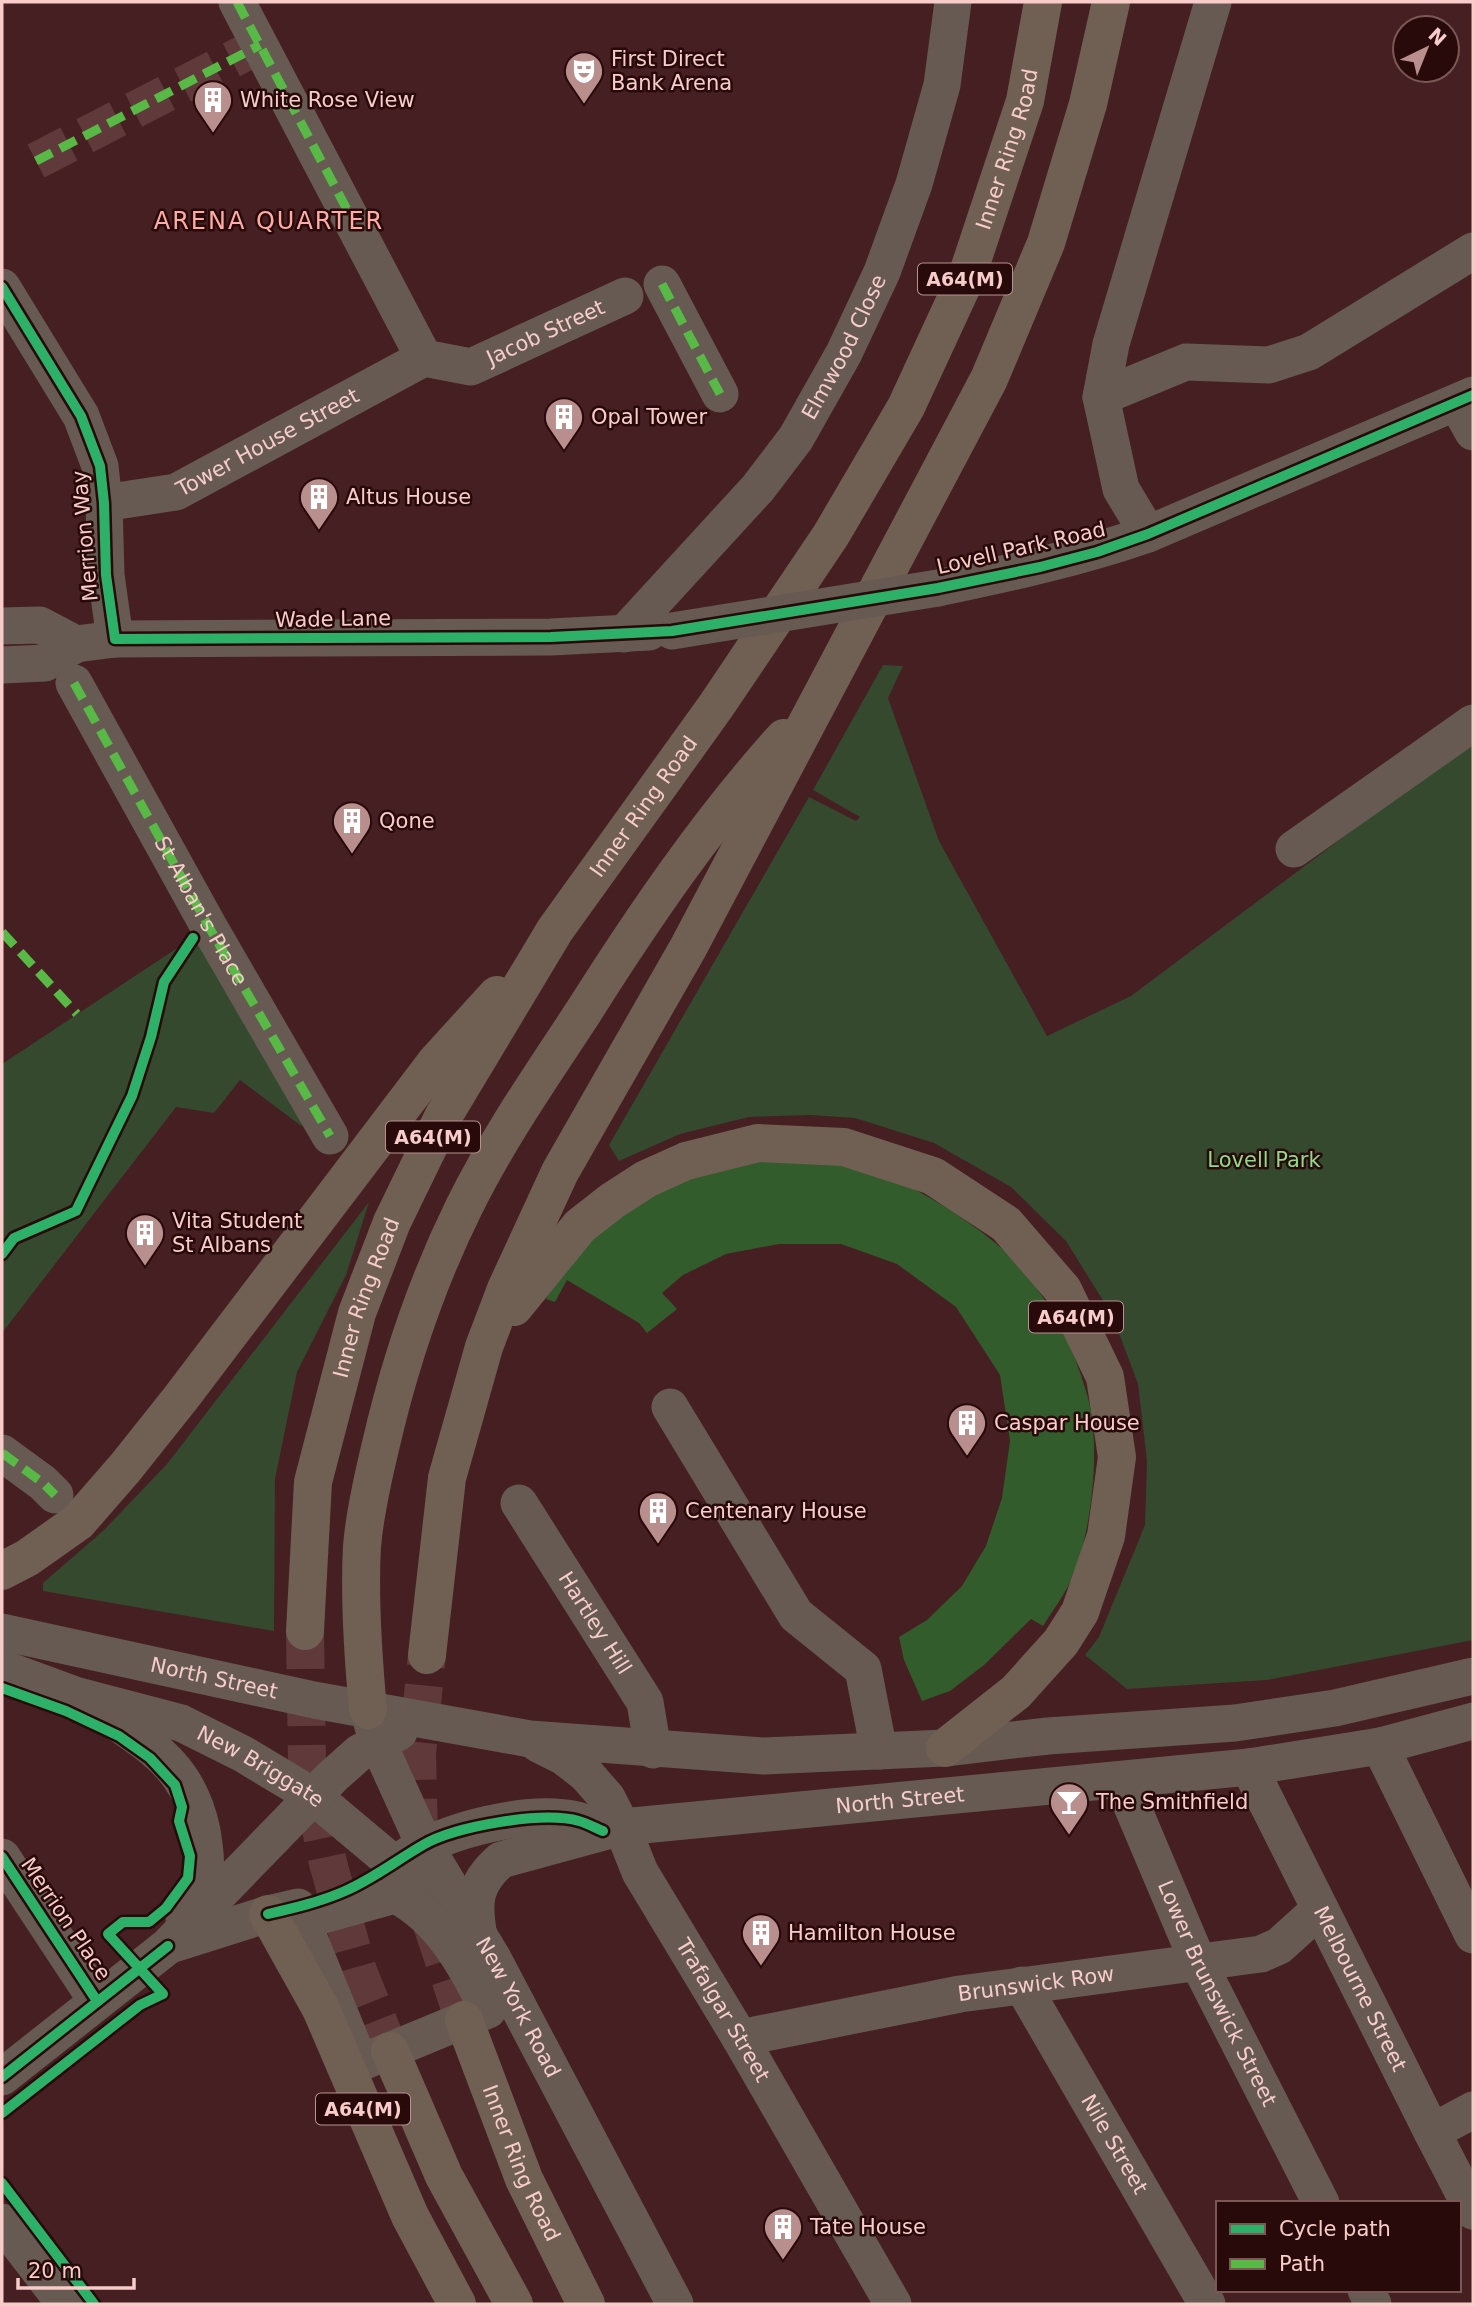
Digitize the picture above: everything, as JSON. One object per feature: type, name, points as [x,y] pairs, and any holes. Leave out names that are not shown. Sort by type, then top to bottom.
[{"type":"highway","name":"Inner Ring Road","points":[[305,1631],[313,1482],[358,1313],[392,1222],[444,1115],[555,930],[716,706],[831,535],[906,407],[968,273],[1025,101],[1043,2]]},
{"type":"highway","name":"A64(M)","points":[[427,1654],[447,1478],[484,1346],[506,1289],[560,1172],[688,948],[989,379],[1046,243],[1088,104],[1111,2]]},
{"type":"highway","name":"A64(M)","points":[[373,1726],[363,1663],[362,1545],[375,1470],[396,1379],[428,1290],[464,1207],[509,1127],[615,962],[739,788],[823,695]]},
{"type":"highway","name":"A64(M)","points":[[2,1571],[27,1558],[78,1522],[86,1513],[180,1399],[436,1062],[555,930]]},
{"type":"highway","name":"A64(M)","points":[[484,1346],[580,1226],[612,1201],[646,1178],[686,1161],[758,1143],[844,1147],[933,1176],[1006,1224],[1063,1290],[1105,1377],[1117,1457],[1106,1536],[1080,1612],[1061,1642],[1016,1692],[945,1748]]},
{"type":"highway","name":"A64(M)","points":[[268,1914],[321,2009],[410,2216],[457,2304]]},
{"type":"highway","name":"Inner Ring Road","points":[[464,2020],[524,2179],[586,2304]]},
{"type":"highway","name":"A64(M)","points":[[390,2051],[444,2176],[514,2304]]},
{"type":"street","points":[[237,2],[424,358]]},
{"type":"street","name":"Elmwood Close","points":[[624,634],[764,481],[796,439],[844,353],[882,272],[914,184],[942,85],[953,2]]},
{"type":"street","points":[[1148,534],[1121,489],[1101,397],[1111,344],[1213,2]]},
{"type":"street","points":[[1101,397],[1186,362],[1269,365],[1309,352],[1473,251]]},
{"type":"street","points":[[662,284],[720,394]]},
{"type":"street","name":"Merrion Way","points":[[2,287],[81,416],[100,466],[104,503],[105,567],[115,639]]},
{"type":"street","name":"Jacob Street","points":[[424,358],[471,367],[625,296]]},
{"type":"street","name":"Tower House Street","points":[[104,503],[176,492],[424,358]]},
{"type":"street","name":"Lovell Park Road","points":[[551,637],[671,631],[938,588],[1040,567],[1097,552],[1148,534],[1468,410]]},
{"type":"street","points":[[2,626],[40,625],[76,644]]},
{"type":"street","name":"Wade Lane","points":[[2,665],[45,663],[76,644],[115,639],[551,637]]},
{"type":"street","name":"St Alban's Place","points":[[74,683],[209,927],[330,1136]]},
{"type":"street","points":[[1294,849],[1473,723]]},
{"type":"street","points":[[670,1407],[796,1615],[863,1669],[879,1751]]},
{"type":"street","points":[[2,1453],[55,1495]]},
{"type":"street","name":"Hartley Hill","points":[[519,1503],[645,1702],[653,1750]]},
{"type":"street","name":"North Street","points":[[2,1632],[272,1692],[373,1726],[426,1720],[530,1739],[764,1756],[945,1748],[1048,1736],[1236,1723],[1378,1699],[1473,1676]]},
{"type":"street","name":"New Briggate","points":[[2,1668],[78,1696],[181,1723],[243,1754],[410,1854],[479,1937]]},
{"type":"street","points":[[78,1696],[145,1741],[174,1767],[198,1810],[206,1860],[202,1885],[168,1945]]},
{"type":"street","points":[[1378,1699],[1393,1720],[1380,1746],[1473,1935]]},
{"type":"street","name":"North Street","points":[[168,1945],[345,1891],[410,1854],[485,1825],[544,1817],[613,1829],[1121,1780],[1249,1766],[1380,1746],[1473,1721]]},
{"type":"street","points":[[3,2072],[168,1945],[313,1796],[359,1754],[373,1726]]},
{"type":"street","points":[[373,1726],[410,1854]]},
{"type":"street","name":"Trafalgar Street","points":[[530,1739],[564,1757],[586,1774],[607,1798],[613,1829],[740,2038],[893,2304]]},
{"type":"street","name":"Melbourne Street","points":[[1249,1766],[1432,2132],[1470,2196]]},
{"type":"street","name":"Lower Brunswick Street","points":[[1121,1780],[1198,1962],[1320,2201]]},
{"type":"street","points":[[479,1937],[475,1911],[478,1889],[501,1860],[613,1829]]},
{"type":"street","points":[[260,1853],[261,1889],[268,1914]]},
{"type":"street","name":"Merrion Place","points":[[2,1857],[97,2001]]},
{"type":"street","points":[[396,1895],[412,1904],[430,1922],[469,1971],[488,2010],[390,2051],[360,2063],[302,1921],[396,1895]]},
{"type":"street","name":"Brunswick Row","points":[[740,2038],[960,1994],[1261,1954],[1279,1946],[1320,1909]]},
{"type":"street","name":"New York Road","points":[[479,1937],[675,2304]]},
{"type":"street","name":"Nile Street","points":[[1022,1985],[1207,2304]]},
{"type":"street","points":[[1432,2132],[1473,2110]]},
{"type":"street","points":[[2,2222],[65,2304]]},
{"type":"green space","name":"Lovell Park","points":[[883,665],[903,666],[888,698],[939,841],[1047,1036],[1131,996],[1473,740],[1473,1640],[1267,1680],[1127,1689],[1085,1655],[1099,1637],[1145,1525],[1147,1461],[1138,1384],[1112,1315],[1066,1241],[1011,1187],[934,1143],[855,1118],[810,1115],[749,1117],[680,1134],[619,1161],[609,1145],[809,797],[856,821],[860,817],[813,790]]},
{"type":"green space","points":[[209,927],[330,1136],[300,1125],[240,1080],[214,1113],[176,1107],[2,1333],[2,1064]]},
{"type":"green space","points":[[738,1162],[839,1163],[885,1176],[933,1199],[980,1231],[1013,1259],[1049,1306],[1076,1361],[1092,1418],[1094,1464],[1090,1512],[1073,1576],[1043,1626],[1031,1619],[984,1665],[950,1691],[922,1701],[904,1660],[899,1637],[927,1620],[962,1586],[986,1546],[1002,1498],[1010,1441],[1000,1375],[956,1307],[897,1264],[841,1244],[779,1244],[726,1254],[683,1275],[662,1293],[677,1309],[647,1333],[639,1323],[567,1280],[555,1302],[546,1299],[559,1273],[647,1187]]},
{"type":"green space","points":[[369,1202],[346,1275],[297,1372],[275,1479],[274,1631],[43,1591],[43,1583],[104,1530],[167,1464]]},
{"type":"tunnel","points":[[36,161],[260,45]]},
{"type":"tunnel","points":[[305,1631],[307,1762],[328,1863],[358,1971],[390,2051]]},
{"type":"tunnel","points":[[419,1837],[417,1753],[427,1655]]},
{"type":"tunnel","points":[[432,1925],[464,2020]]},
{"type":"marked path","points":[[237,2],[351,217]]},
{"type":"marked path","points":[[36,161],[260,45]]},
{"type":"marked path","points":[[662,284],[720,394]]},
{"type":"marked path","points":[[74,683],[209,927],[330,1136]]},
{"type":"marked path","points":[[2,932],[77,1014]]},
{"type":"marked path","points":[[2,1453],[55,1495]]},
{"type":"cycle path","points":[[2,287],[81,416],[100,466],[106,575],[115,639],[551,637],[672,631],[938,588],[1040,567],[1097,552],[1148,534],[1473,395]]},
{"type":"cycle path","points":[[2,1254],[14,1238],[76,1211],[132,1096],[151,1037],[164,982],[193,938]]},
{"type":"cycle path","points":[[2,1688],[66,1711],[119,1736],[150,1758],[175,1785],[182,1807],[179,1821],[190,1856],[188,1878],[166,1908],[149,1922],[123,1922],[108,1934],[163,1994],[140,2005],[2,2113]]},
{"type":"cycle path","points":[[268,1914],[317,1902],[345,1891],[437,1838],[477,1826],[522,1819],[563,1818],[603,1831]]},
{"type":"cycle path","points":[[2,1857],[97,2001]]},
{"type":"cycle path","points":[[2,2077],[168,1946]]},
{"type":"cycle path","points":[[2,2183],[94,2304]]},
{"type":"place","name":"First Direct Bank Arena","points":[[584,105]]},
{"type":"place","name":"White Rose View","points":[[213,134]]},
{"type":"place","name":"Opal Tower","points":[[564,451]]},
{"type":"place","name":"Altus House","points":[[319,531]]},
{"type":"place","name":"Qone","points":[[352,855]]},
{"type":"place","name":"Vita Student St Albans","points":[[145,1267]]},
{"type":"place","name":"Caspar House","points":[[967,1457]]},
{"type":"place","name":"Centenary House","points":[[658,1545]]},
{"type":"place","name":"The Smithfield","points":[[1069,1836]]},
{"type":"place","name":"Hamilton House","points":[[761,1967]]},
{"type":"place","name":"Tate House","points":[[783,2261]]},
{"type":"district","name":"ARENA QUARTER","points":[[269,221]]}]
